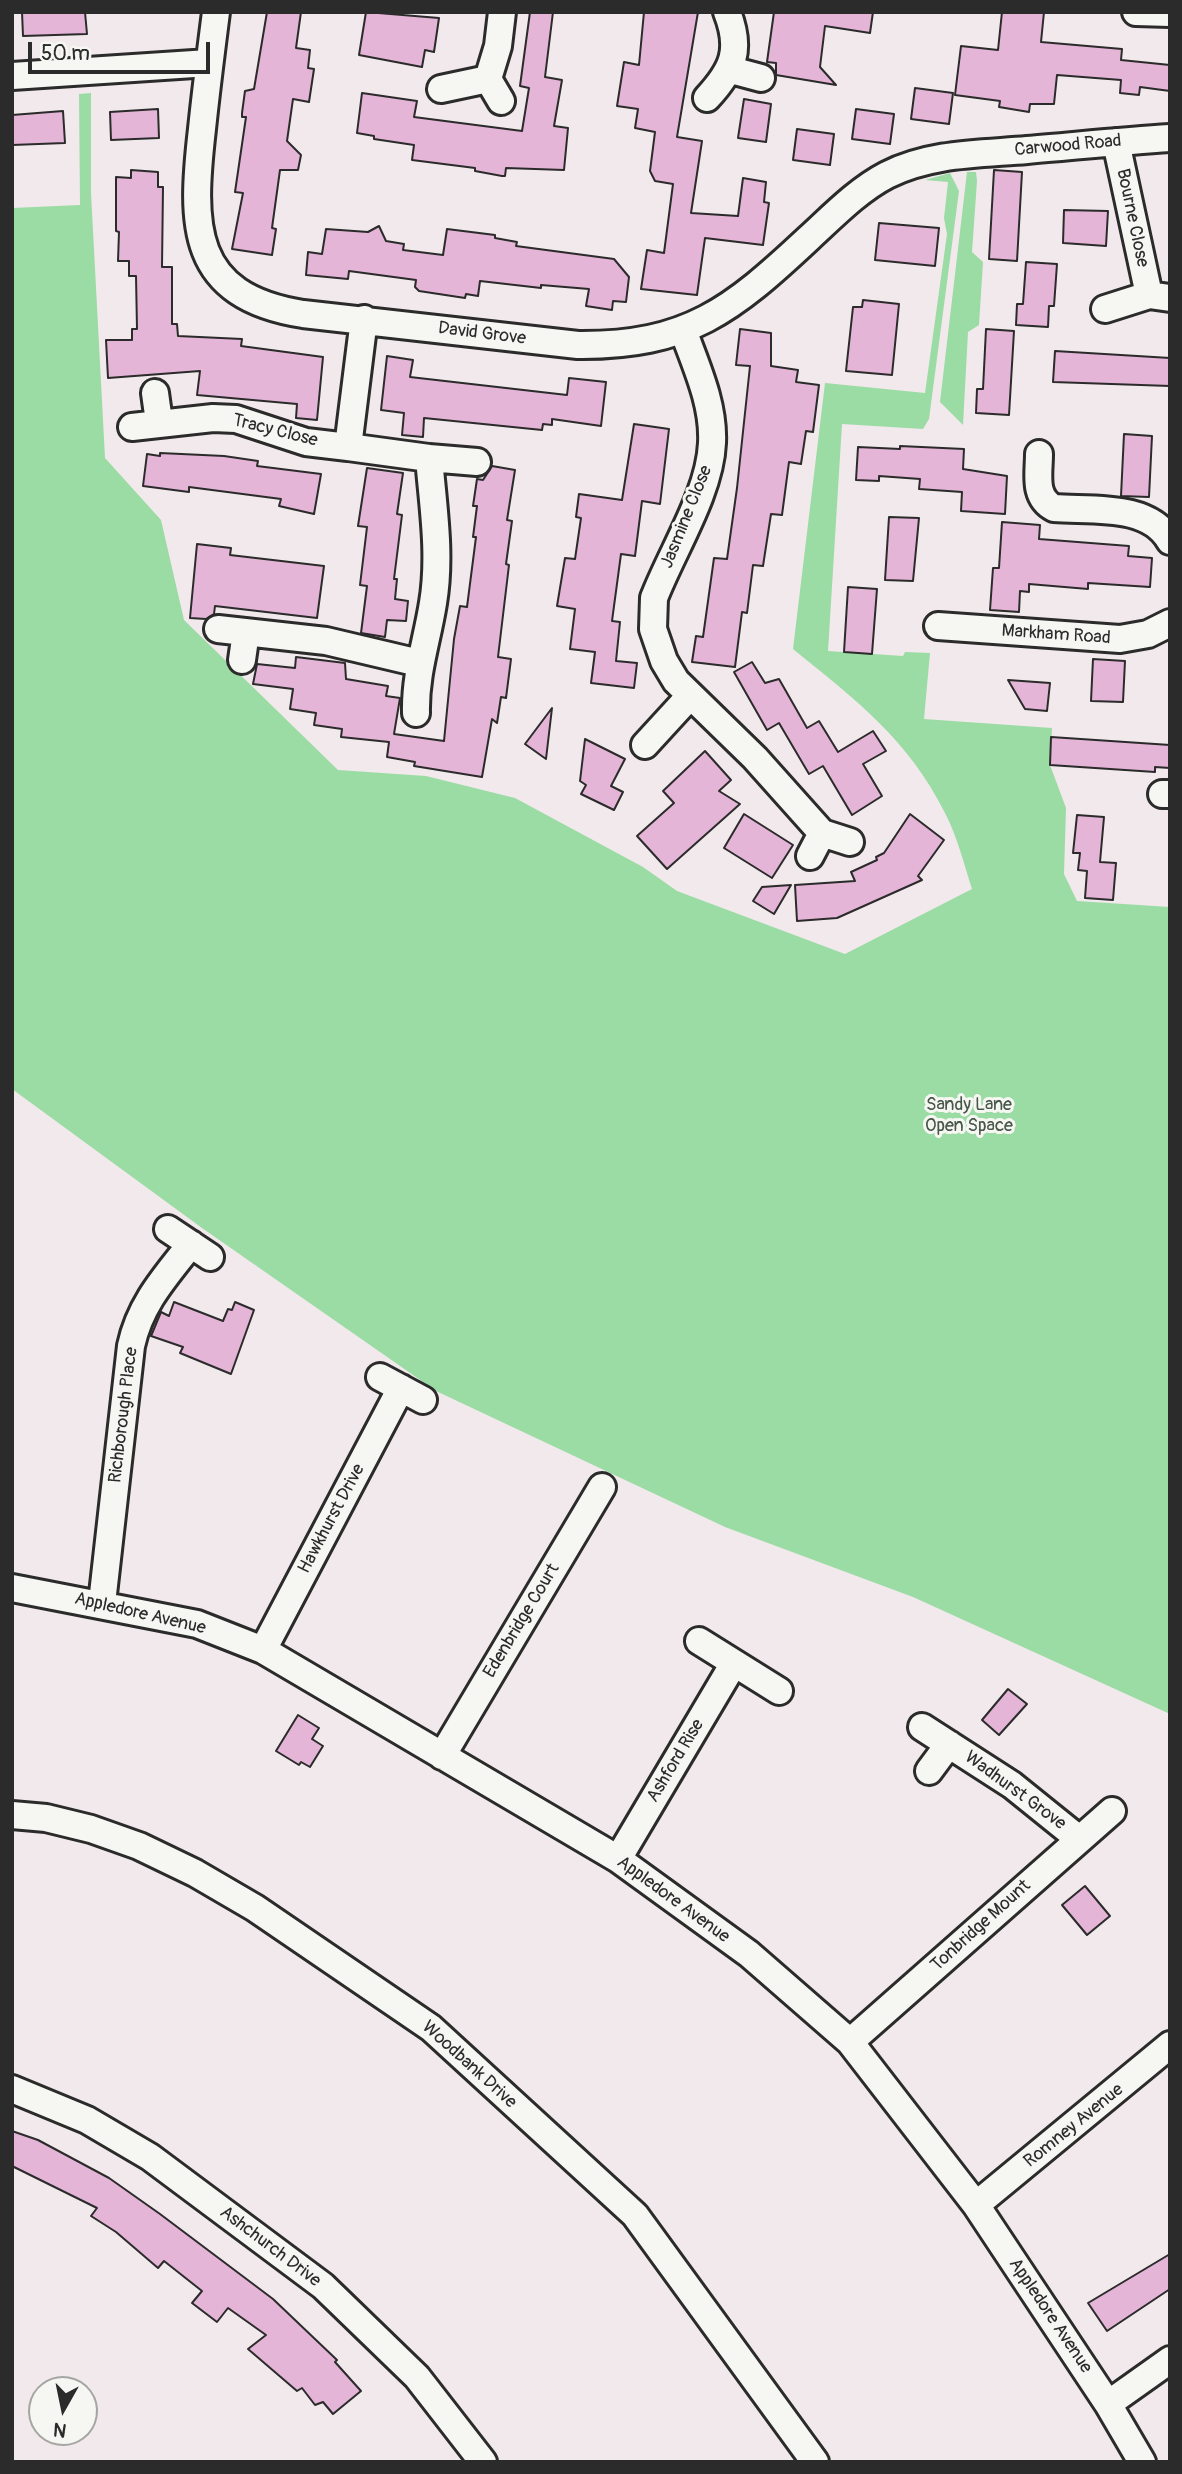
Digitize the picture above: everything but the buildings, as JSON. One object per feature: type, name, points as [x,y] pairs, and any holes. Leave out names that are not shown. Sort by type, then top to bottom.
[{"type":"street","name":"David Grove","points":[[216,12],[198,162],[196,213],[203,246],[215,268],[240,294],[272,309],[578,345],[618,346],[655,340],[682,330],[744,298],[851,200],[887,175],[941,157],[966,154]]},
{"type":"street","points":[[442,89],[494,90],[502,12]]},
{"type":"street","points":[[707,98],[732,70],[734,38],[727,12]]},
{"type":"street","points":[[1136,12],[1170,13]]},
{"type":"street","points":[[12,76],[209,63]]},
{"type":"street","points":[[732,70],[761,78]]},
{"type":"street","name":"Carwood Road","points":[[966,154],[1170,138]]},
{"type":"street","name":"Bourne Close","points":[[1105,309],[1159,296],[1116,142]]},
{"type":"street","points":[[348,447],[364,319]]},
{"type":"street","name":"Jasmine Close","points":[[682,330],[705,391],[712,424],[711,454],[696,501],[665,570],[652,614],[653,629],[664,661],[689,697],[726,728],[816,844],[849,842]]},
{"type":"street","points":[[155,393],[159,422]]},
{"type":"street","name":"Tracy Close","points":[[132,427],[159,422],[236,419],[306,442],[477,462]]},
{"type":"street","points":[[1039,454],[1039,493],[1046,504],[1054,508],[1134,514],[1159,525],[1170,541]]},
{"type":"street","points":[[416,713],[419,663],[433,602],[437,555],[429,458]]},
{"type":"street","name":"Markham Road","points":[[938,626],[1120,639],[1148,634],[1170,623]]},
{"type":"street","points":[[218,629],[326,641],[419,663]]},
{"type":"street","points":[[242,660],[246,632]]},
{"type":"street","points":[[645,745],[689,697]]},
{"type":"street","name":"Richborough Place","points":[[102,1603],[131,1346],[137,1320],[146,1302],[200,1251],[168,1229]]},
{"type":"street","name":"Hawkhurst Drive","points":[[263,1650],[401,1388]]},
{"type":"street","name":"Edenbridge Court","points":[[442,1756],[603,1487]]},
{"type":"street","name":"Appledore Avenue","points":[[12,1588],[102,1603],[197,1624],[263,1650],[618,1859],[749,1954],[850,2042],[976,2205],[1108,2404],[1142,2462]]},
{"type":"street","points":[[699,1641],[779,1692]]},
{"type":"street","name":"Ashford Rise","points":[[618,1859],[734,1663]]},
{"type":"street","name":"Wadhurst Grove","points":[[922,1727],[1012,1785],[1079,1839]]},
{"type":"street","name":"Wadhurst Grove","points":[[929,1771],[949,1744]]},
{"type":"street","name":"Tonbridge Mount","points":[[850,2042],[1112,1811]]},
{"type":"street","name":"Woodbank Drive","points":[[12,1815],[46,1818],[91,1829],[139,1846],[195,1873],[255,1908],[431,2028],[635,2215],[815,2462]]},
{"type":"street","name":"Romney Avenue","points":[[976,2205],[1170,2045]]},
{"type":"street","name":"Ashchurch Drive","points":[[12,2088],[87,2120],[150,2157],[323,2287],[417,2377],[484,2462]]},
{"type":"street","points":[[1108,2404],[1170,2361]]},
{"type":"green space","name":"Sandy Lane Open Space","points":[[91,93],[91,193],[105,458],[161,520],[184,620],[338,770],[426,776],[515,798],[643,867],[677,891],[845,954],[972,889],[949,822],[914,763],[879,722],[793,649],[825,383],[925,393],[947,234],[944,218],[948,182],[925,180],[950,173],[959,191],[929,419],[923,429],[842,424],[828,651],[903,656],[905,652],[930,653],[924,719],[1052,728],[1050,765],[1066,808],[1064,874],[1077,901],[1170,907],[1170,1714],[913,1597],[725,1527],[436,1391],[202,1228],[12,1089],[12,208],[80,205],[79,94]]},
{"type":"green space","points":[[967,172],[976,172],[977,181],[972,252],[983,262],[979,325],[968,332],[963,425],[940,402]]}]
